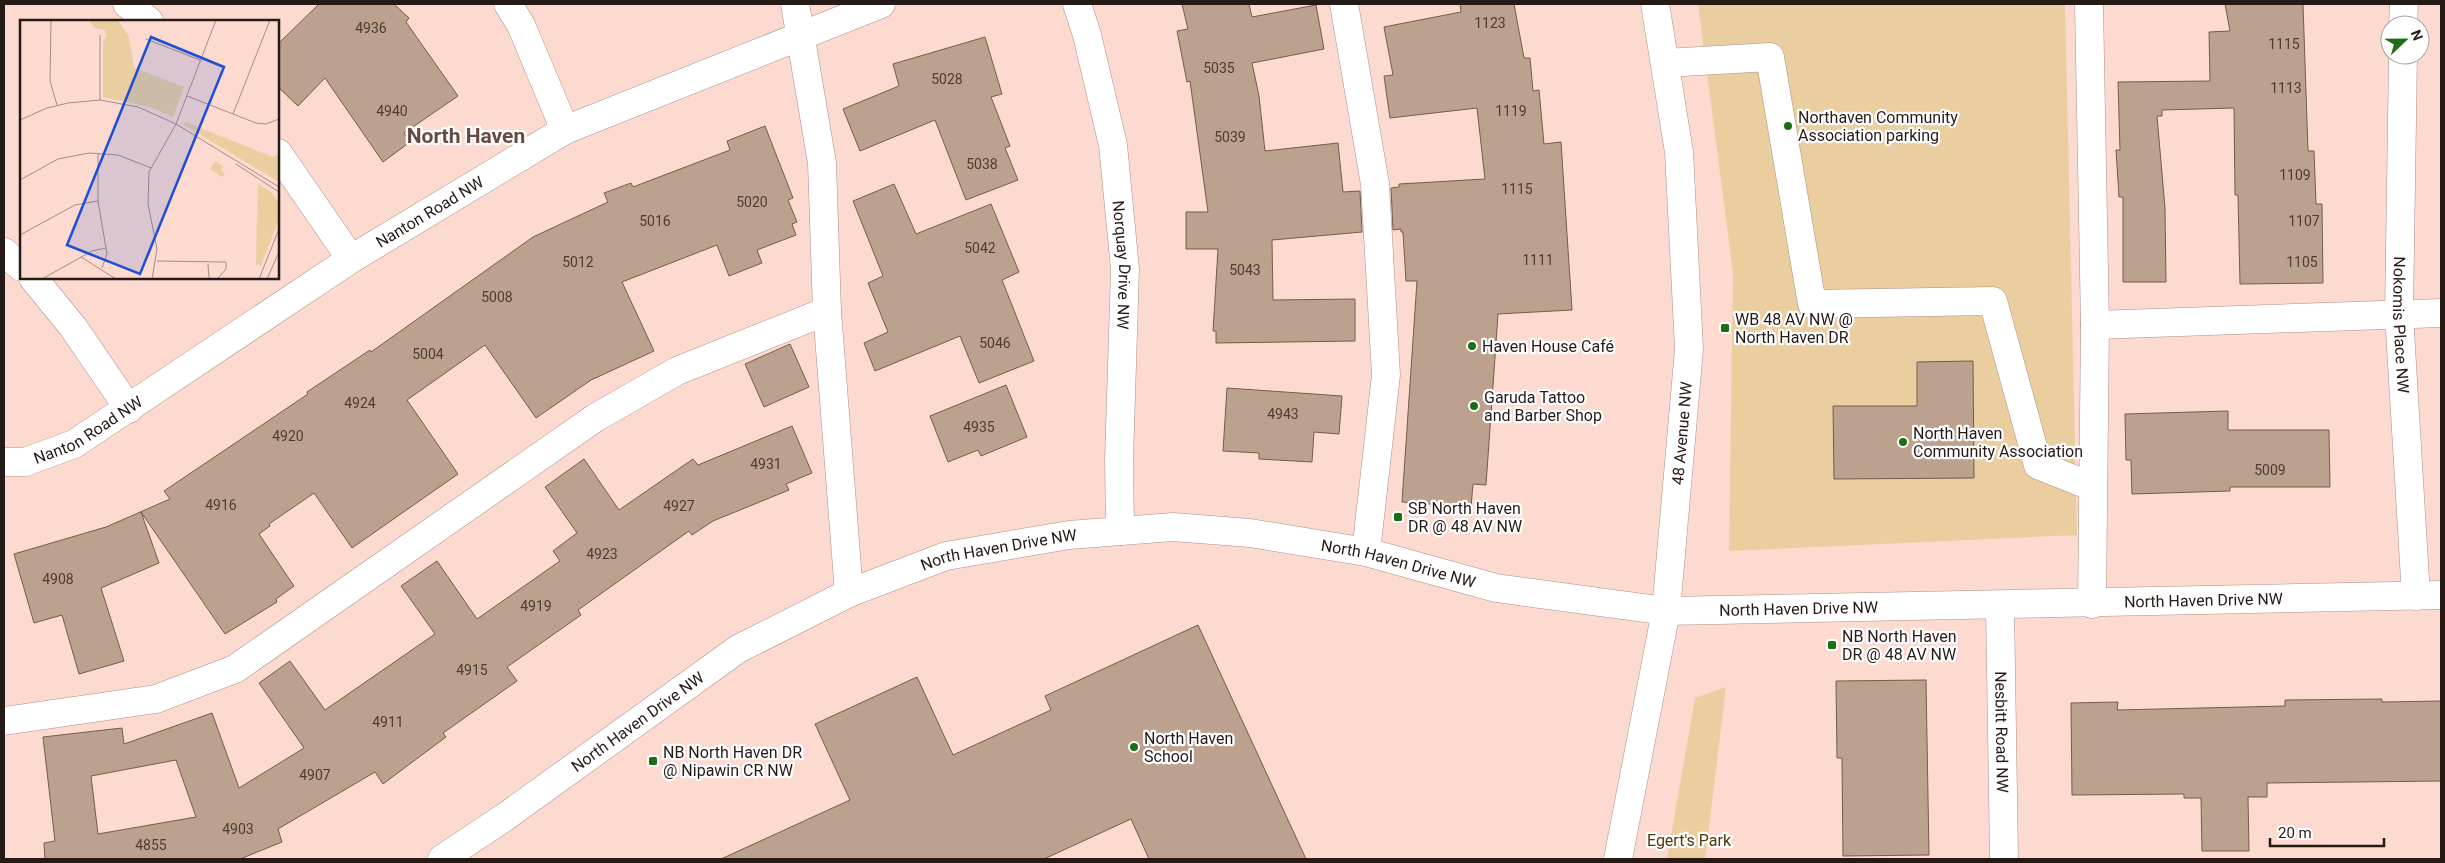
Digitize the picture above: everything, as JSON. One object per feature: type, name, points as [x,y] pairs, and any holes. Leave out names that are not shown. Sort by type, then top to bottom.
[{"type":"street","points":[[127,4],[148,20]]},
{"type":"street","points":[[508,4],[522,25],[565,130]]},
{"type":"street","points":[[795,4],[822,163],[827,311],[848,593]]},
{"type":"street","name":"Nanton Road NW","points":[[4,462],[25,462],[74,444],[351,259],[565,130],[881,4]]},
{"type":"street","name":"Norquay Drive NW","points":[[1077,4],[1087,35],[1113,145],[1125,269],[1118,460],[1120,531]]},
{"type":"street","points":[[1344,4],[1375,184],[1386,375],[1366,552]]},
{"type":"street","name":"48 Avenue NW","points":[[1618,859],[1666,611],[1689,349],[1679,152],[1655,4]]},
{"type":"street","points":[[2089,4],[2095,325],[2092,604]]},
{"type":"street","points":[[1665,63],[1770,56],[1812,304],[1993,301],[2038,465],[2093,487]]},
{"type":"street","name":"Nokomis Place NW","points":[[2403,65],[2399,314],[2429,595]]},
{"type":"street","points":[[279,154],[351,259]]},
{"type":"street","points":[[4,252],[20,266]]},
{"type":"street","points":[[34,279],[73,327],[129,409]]},
{"type":"street","points":[[4,721],[156,699],[235,669],[595,418],[677,371],[827,311]]},
{"type":"street","points":[[2095,325],[2441,313]]},
{"type":"street","name":"North Haven Drive NW","points":[[442,859],[506,817],[738,649],[848,593],[946,556],[1069,535],[1173,527],[1250,533],[1366,552],[1496,588],[1666,611],[2000,606],[2429,595]]},
{"type":"street","name":"Nesbitt Road NW","points":[[2000,606],[2004,859]]},
{"type":"green space","points":[[1698,4],[2065,4],[2077,535],[1729,551],[1733,273]]},
{"type":"green space","name":"Egert's Park","points":[[1726,687],[1705,859],[1667,859],[1695,698]]},
{"type":"building","points":[[319,4],[394,4],[409,18],[406,22],[458,96],[404,133],[410,142],[383,162],[325,78],[298,106],[279,88],[279,43]]},
{"type":"building","points":[[1182,4],[1249,4],[1252,17],[1316,5],[1324,49],[1252,63],[1259,96],[1265,151],[1338,143],[1343,192],[1360,191],[1362,232],[1272,240],[1273,300],[1355,299],[1355,341],[1216,343],[1216,331],[1213,331],[1218,249],[1186,249],[1186,212],[1208,212],[1190,81],[1187,82],[1177,31],[1188,29]]},
{"type":"building","points":[[1460,4],[1514,4],[1524,58],[1530,58],[1533,91],[1539,90],[1544,144],[1561,142],[1572,310],[1498,314],[1486,485],[1473,484],[1471,507],[1402,502],[1417,281],[1406,281],[1403,232],[1401,232],[1401,229],[1393,230],[1391,188],[1399,187],[1399,184],[1485,179],[1477,108],[1390,118],[1384,76],[1393,75],[1384,27],[1461,12]]},
{"type":"building","points":[[2225,4],[2303,4],[2308,151],[2314,151],[2316,204],[2322,204],[2323,283],[2240,284],[2238,195],[2235,195],[2234,108],[2162,110],[2162,116],[2157,116],[2165,208],[2166,282],[2123,282],[2123,197],[2119,197],[2116,150],[2120,150],[2118,82],[2210,81],[2209,32],[2230,31]]},
{"type":"building","points":[[985,37],[1002,94],[991,97],[1010,146],[1005,148],[1018,180],[966,200],[935,120],[860,151],[843,109],[899,86],[893,64]]},
{"type":"building","points":[[765,126],[793,198],[788,200],[797,222],[792,224],[796,235],[757,250],[762,263],[729,276],[717,245],[622,282],[654,351],[591,380],[536,418],[485,345],[407,400],[458,474],[352,548],[314,493],[269,524],[270,526],[259,534],[294,586],[276,599],[277,602],[225,634],[141,512],[159,563],[101,588],[124,661],[79,674],[62,615],[34,623],[14,554],[106,527],[170,499],[164,491],[308,394],[307,392],[370,350],[371,352],[533,237],[608,202],[604,193],[631,183],[633,187],[730,150],[727,141]]},
{"type":"building","points":[[894,184],[916,234],[991,204],[1019,272],[1002,280],[1034,361],[979,383],[960,336],[875,371],[864,343],[888,332],[868,283],[883,276],[853,201]]},
{"type":"building","points":[[790,344],[809,387],[764,407],[745,364]]},
{"type":"building","name":"North Haven Community Association","points":[[1973,361],[1974,478],[1834,479],[1833,406],[1917,406],[1917,362]]},
{"type":"building","points":[[1006,385],[1027,437],[981,456],[978,450],[948,462],[930,416]]},
{"type":"building","points":[[1227,388],[1342,396],[1339,434],[1314,432],[1312,462],[1259,459],[1259,453],[1223,451]]},
{"type":"building","points":[[2228,411],[2228,430],[2329,430],[2330,487],[2230,487],[2230,491],[2132,494],[2131,460],[2126,460],[2125,414]]},
{"type":"building","points":[[792,426],[812,473],[786,484],[789,490],[713,521],[692,535],[689,531],[578,610],[581,615],[507,667],[517,681],[443,733],[446,737],[383,784],[375,772],[278,829],[282,842],[240,859],[45,859],[44,843],[55,841],[43,737],[122,728],[124,744],[212,713],[239,788],[304,748],[259,683],[290,661],[325,710],[435,634],[401,586],[437,561],[477,619],[560,561],[553,551],[577,533],[545,487],[584,459],[619,510],[693,459],[698,465]],"holes":[[[176,760],[196,817],[98,834],[91,776]]]},
{"type":"building","points":[[1198,625],[1306,859],[1149,859],[1131,819],[1044,859],[721,859],[850,800],[815,724],[917,677],[953,755],[1051,710],[1045,696]]},
{"type":"building","points":[[1926,680],[1929,855],[1843,856],[1842,758],[1837,758],[1836,681]]},
{"type":"building","points":[[2382,699],[2382,702],[2441,701],[2441,781],[2267,783],[2267,797],[2248,797],[2249,851],[2202,851],[2201,798],[2184,798],[2184,794],[2072,795],[2071,703],[2118,702],[2117,710],[2285,706],[2285,700]]},
{"type":"place","name":"Northaven Community Association parking","points":[[1788,126]]},
{"type":"place","name":"WB 48 AV NW @ North Haven DR","points":[[1725,328]]},
{"type":"place","name":"Haven House Café","points":[[1472,346]]},
{"type":"place","name":"Garuda Tattoo and Barber Shop","points":[[1474,406]]},
{"type":"place","name":"North Haven Community Association","points":[[1903,442]]},
{"type":"place","name":"SB North Haven DR @ 48 AV NW","points":[[1398,517]]},
{"type":"place","name":"NB North Haven DR @ 48 AV NW","points":[[1832,645]]},
{"type":"place","name":"North Haven School","points":[[1134,747]]},
{"type":"place","name":"NB North Haven DR @ Nipawin CR NW","points":[[653,761]]},
{"type":"district","name":"North Haven","points":[[466,136]]}]
